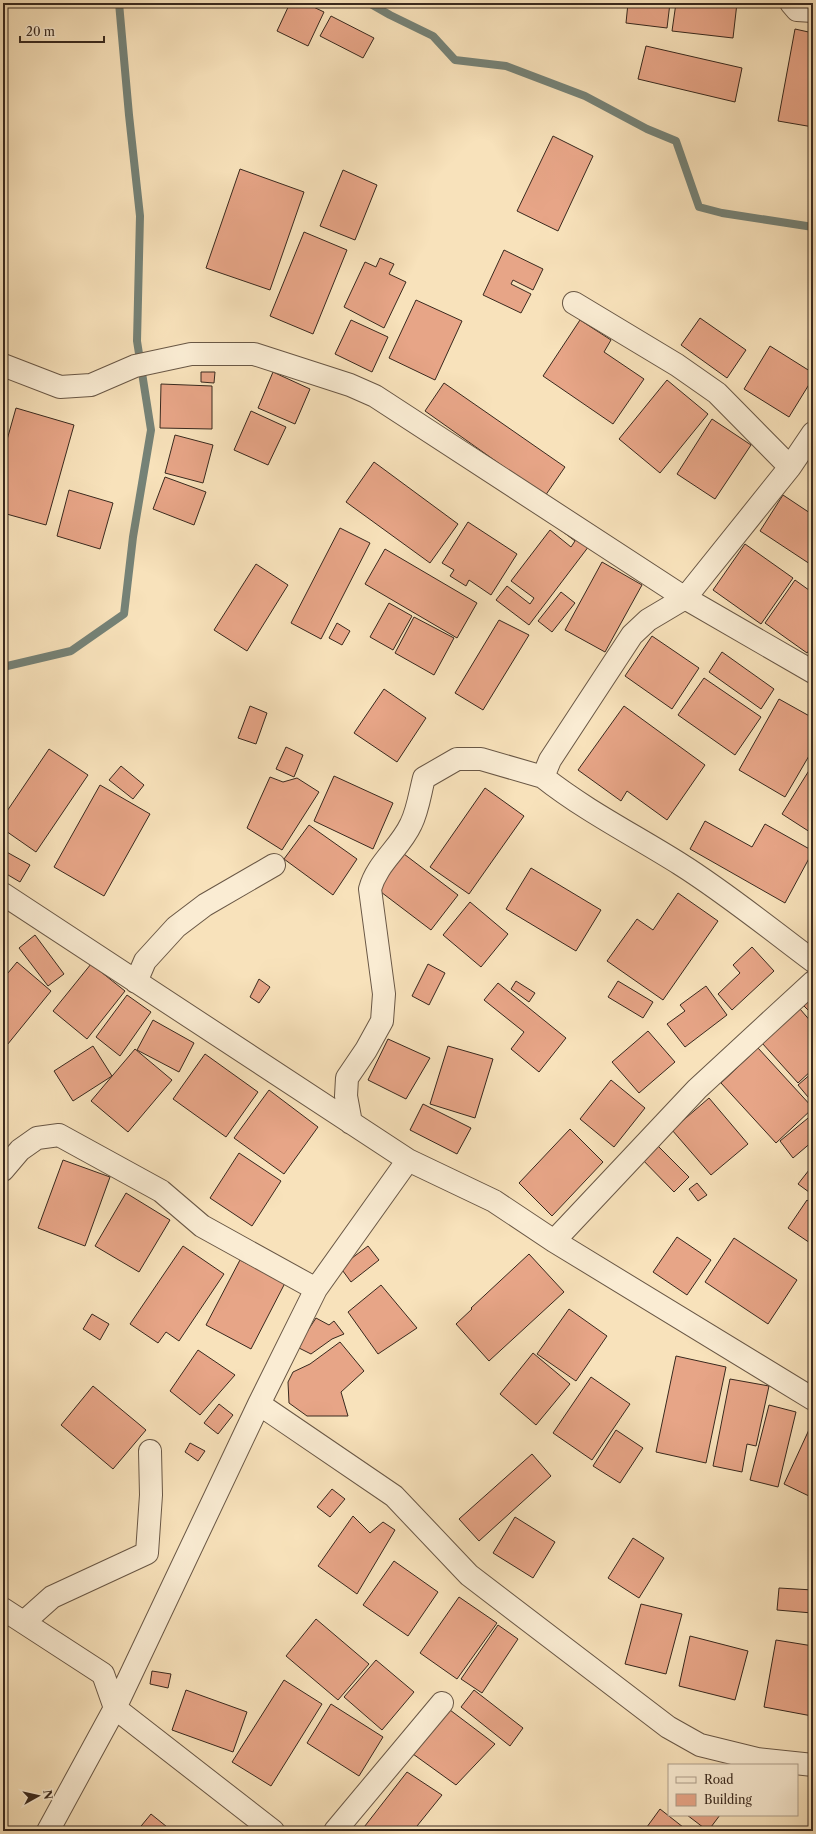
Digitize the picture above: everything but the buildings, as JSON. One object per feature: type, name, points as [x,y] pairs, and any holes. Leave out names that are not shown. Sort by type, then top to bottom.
[{"type":"street","points":[[792,3],[797,10],[813,11]]},
{"type":"street","points":[[574,303],[677,365],[717,393],[790,467]]},
{"type":"street","points":[[3,365],[60,387],[91,385],[135,366],[191,354],[254,354],[350,385],[374,396],[685,598],[813,672]]},
{"type":"street","points":[[543,778],[550,760],[632,635],[648,620],[685,598],[790,467],[813,433]]},
{"type":"street","points":[[351,1123],[346,1096],[347,1078],[366,1050],[382,1022],[384,994],[370,890],[374,876],[402,840],[412,823],[424,778],[457,759],[481,759],[543,778],[569,798],[680,864],[813,961]]},
{"type":"street","points":[[136,982],[145,961],[176,927],[206,905],[274,865]]},
{"type":"street","points":[[3,894],[408,1160],[494,1201],[554,1241],[813,1399]]},
{"type":"street","points":[[554,1241],[697,1089],[813,982]]},
{"type":"street","points":[[3,1170],[20,1150],[37,1138],[60,1135],[161,1191],[202,1226],[316,1289]]},
{"type":"street","points":[[48,1831],[114,1708],[259,1404],[316,1289],[408,1160]]},
{"type":"street","points":[[259,1404],[394,1496],[469,1575],[668,1727],[700,1745],[757,1759],[813,1765]]},
{"type":"street","points":[[24,1622],[52,1597],[147,1553],[152,1495],[150,1451]]},
{"type":"street","points":[[3,1609],[103,1674],[114,1708],[273,1831]]},
{"type":"street","points":[[335,1831],[442,1702]]},
{"type":"waterway","points":[[3,667],[71,651],[124,614],[133,537],[151,430],[137,341],[140,216],[119,3]]},
{"type":"waterway","points":[[369,3],[433,36],[455,60],[506,66],[585,96],[647,129],[676,141],[699,207],[722,213],[813,227]]}]
